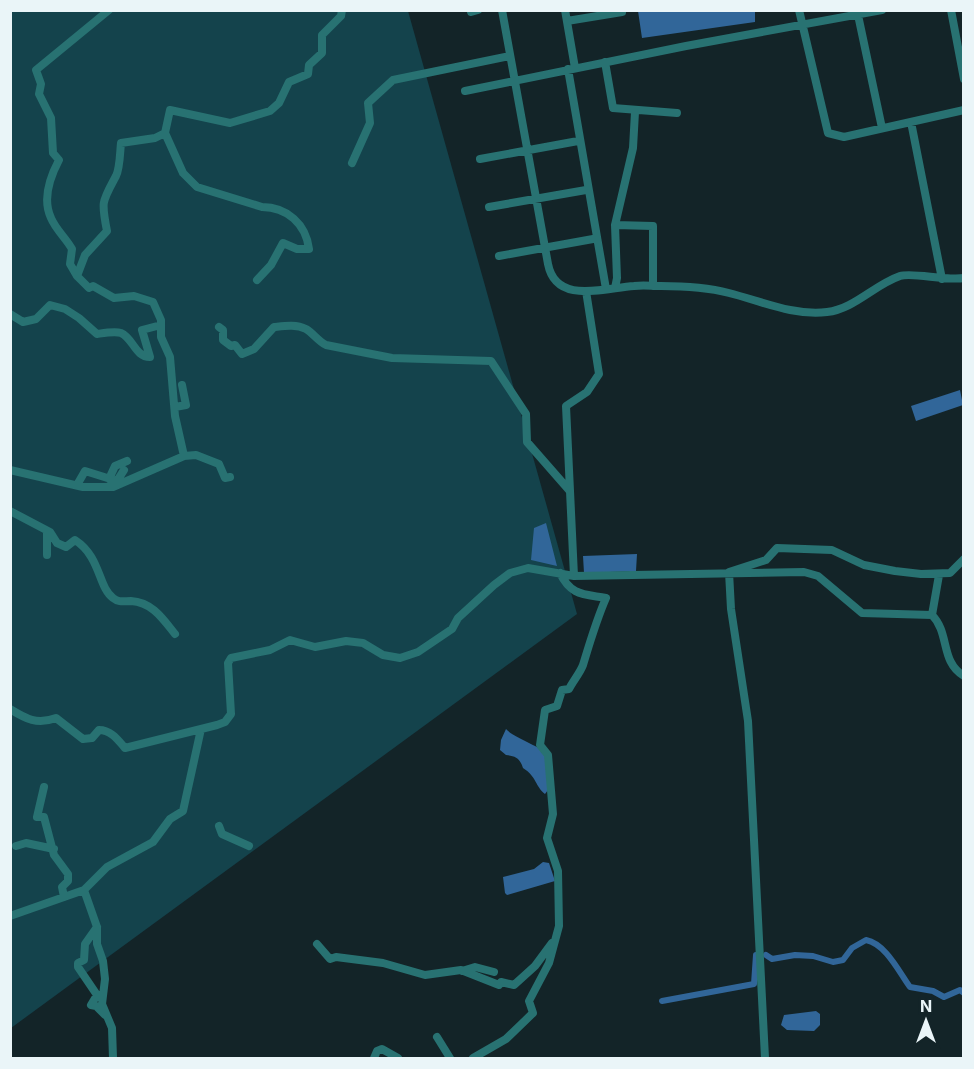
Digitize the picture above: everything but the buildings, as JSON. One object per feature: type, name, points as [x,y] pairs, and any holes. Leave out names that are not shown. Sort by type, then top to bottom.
[{"type":"street","points":[[109,10],[36,70],[41,84],[39,94],[51,118],[53,153],[59,160],[51,175],[47,206],[51,219],[72,249],[70,264],[77,276],[89,288],[93,286],[114,298],[134,296],[153,302],[161,325],[161,337],[170,357],[175,407],[184,456]]},
{"type":"street","points":[[257,280],[271,265],[283,243],[297,249],[309,249],[304,230],[293,218],[272,207],[262,207],[197,187],[183,173],[165,133],[170,110],[230,123],[270,111],[279,103],[289,81],[308,74],[309,65],[322,53],[322,35],[341,16],[342,10]]},
{"type":"street","points":[[502,10],[550,276],[559,285],[569,290],[586,291],[652,286],[698,287],[787,310],[812,313],[829,312],[854,303],[901,276],[963,278]]},
{"type":"street","points":[[565,10],[571,68],[610,289]]},
{"type":"street","points":[[799,10],[828,133],[844,137],[963,110]]},
{"type":"street","points":[[465,92],[571,68],[882,10]]},
{"type":"street","points":[[951,10],[963,79]]},
{"type":"street","points":[[567,21],[622,12]]},
{"type":"street","points":[[858,15],[882,128]]},
{"type":"street","points":[[352,163],[370,123],[368,103],[393,80],[510,56]]},
{"type":"street","points":[[605,62],[613,108],[635,112],[677,113]]},
{"type":"street","points":[[610,289],[617,278],[615,225],[633,148],[635,112]]},
{"type":"street","points":[[911,122],[942,279]]},
{"type":"street","points":[[77,276],[85,255],[107,231],[103,201],[106,191],[117,175],[121,143],[155,138],[165,133]]},
{"type":"street","points":[[480,159],[578,141]]},
{"type":"street","points":[[489,207],[586,190]]},
{"type":"street","points":[[615,225],[653,226],[652,286]]},
{"type":"street","points":[[500,256],[593,238]]},
{"type":"street","points":[[574,576],[568,490],[566,406],[587,392],[599,374],[596,338],[586,291]]},
{"type":"street","points":[[10,314],[23,322],[36,319],[50,305],[64,309],[97,334],[119,332],[125,335],[133,347],[145,357],[150,357],[142,330],[161,325]]},
{"type":"street","points":[[219,327],[224,330],[223,340],[231,346],[235,345],[242,354],[254,349],[274,327],[290,326],[307,329],[317,341],[326,345],[392,358],[491,361],[526,414],[527,442],[568,490]]},
{"type":"street","points":[[175,407],[186,405],[182,385]]},
{"type":"street","points":[[10,470],[77,485],[113,487],[184,456],[196,455],[219,464],[225,478],[230,477]]},
{"type":"street","points":[[110,479],[115,466],[127,461]]},
{"type":"street","points":[[77,485],[85,471],[117,481],[124,470]]},
{"type":"street","points":[[10,511],[47,531],[57,543],[66,547],[75,540],[88,549],[111,597],[121,602],[136,602],[150,607],[161,616],[175,634]]},
{"type":"street","points":[[47,531],[47,555]]},
{"type":"street","points":[[729,573],[766,560],[777,548],[832,550],[864,565],[895,571],[939,575],[950,573],[963,559]]},
{"type":"street","points":[[10,709],[21,718],[36,722],[56,718],[83,739],[92,738],[99,730],[105,730],[112,734],[124,748],[201,729],[225,722],[231,714],[228,663],[231,658],[270,650],[290,640],[315,647],[346,641],[363,643],[383,655],[400,658],[418,652],[452,629],[458,618],[510,573],[528,568],[574,576],[804,572],[818,576],[862,613],[932,615],[940,622],[948,659],[953,670],[963,676]]},
{"type":"street","points":[[473,1059],[506,1039],[533,1013],[529,1001],[549,963],[559,926],[558,871],[547,838],[553,814],[548,755],[540,746],[540,730],[545,710],[557,706],[562,690],[569,689],[580,670],[584,654],[591,644],[593,626],[606,598],[573,592],[566,586],[560,573]]},
{"type":"street","points":[[729,573],[731,609],[748,721],[765,1059]]},
{"type":"street","points":[[932,615],[939,575]]},
{"type":"street","points":[[10,916],[84,890],[107,867],[153,842],[170,819],[183,811],[201,729]]},
{"type":"street","points":[[44,787],[37,817],[44,817],[59,865],[68,874],[68,881],[62,887],[64,897]]},
{"type":"street","points":[[219,826],[222,834],[249,846]]},
{"type":"street","points":[[16,846],[26,843],[54,849]]},
{"type":"street","points":[[84,890],[97,927],[97,944],[103,961],[105,979],[102,1004],[112,1028],[113,1059]]},
{"type":"street","points":[[97,927],[85,944],[84,960],[78,963],[78,968],[97,995],[91,1005],[96,1006],[108,1017]]},
{"type":"street","points":[[462,971],[498,985],[501,982],[514,985],[535,966],[556,938]]},
{"type":"street","points":[[317,944],[330,959],[336,957],[383,963],[425,975],[462,971],[475,967],[494,972]]},
{"type":"street","points":[[437,1037],[450,1059]]},
{"type":"street","points":[[374,1059],[377,1051],[382,1049],[398,1059]]},
{"type":"shaded area","points":[[11,11],[408,11],[577,614],[11,1028]]},
{"type":"water","points":[[638,11],[755,11],[755,22],[642,38]]},
{"type":"water","points":[[960,390],[963,405],[916,421],[911,406]]},
{"type":"water","points":[[546,523],[557,566],[531,560],[534,528]]},
{"type":"water","points":[[637,554],[636,571],[584,573],[583,556]]},
{"type":"water","points":[[506,729],[546,755],[548,790],[545,794],[519,760],[500,750]]},
{"type":"water","points":[[543,862],[549,863],[555,881],[507,895],[505,893],[503,877],[534,869]]},
{"type":"water","points":[[816,1011],[820,1014],[820,1025],[814,1031],[787,1030],[781,1025],[784,1015]]},
{"type":"waterway","points":[[766,955],[772,959],[795,955],[813,956],[833,962],[843,960],[852,948],[866,940],[886,953],[910,987],[933,991],[944,997],[960,990],[964,993]]},
{"type":"waterway","points":[[662,1001],[754,984],[756,955]]}]
